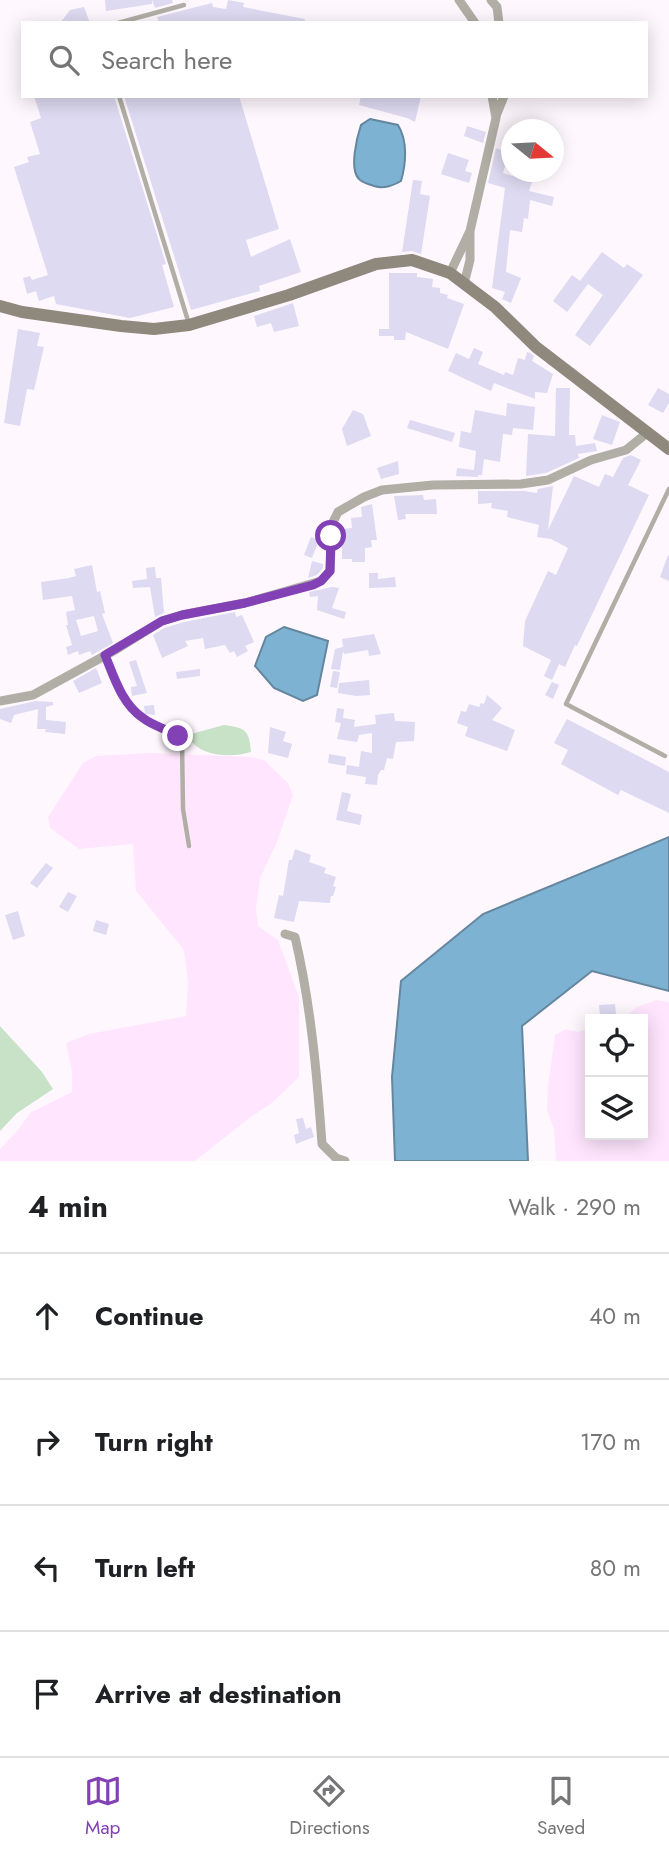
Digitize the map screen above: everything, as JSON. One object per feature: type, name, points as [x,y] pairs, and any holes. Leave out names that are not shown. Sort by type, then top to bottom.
[{"type":"main road","points":[[0,306],[22,312],[121,326],[154,328],[189,325],[289,295],[376,264],[412,260],[450,273],[495,307],[536,347],[669,449]]},
{"type":"street","points":[[460,0],[474,21]]},
{"type":"street","points":[[496,2],[499,21]]},
{"type":"street","points":[[492,98],[496,118]]},
{"type":"street","points":[[450,273],[470,231],[496,118],[503,98]]},
{"type":"street","points":[[464,284],[470,260],[470,231]]},
{"type":"street","points":[[0,701],[33,695],[162,621],[245,603],[321,581],[330,571],[332,524],[338,512],[364,497],[382,490],[433,485],[521,484],[548,480],[591,460],[626,450],[648,433]]},
{"type":"street","points":[[285,934],[295,937],[302,966],[317,1065],[322,1144],[336,1158],[345,1161]]},
{"type":"lane","points":[[125,21],[184,5]]},
{"type":"lane","points":[[120,98],[189,325]]},
{"type":"lane","points":[[665,756],[566,704],[669,489]]},
{"type":"lane","points":[[105,655],[123,696],[135,711],[144,719],[178,736],[182,742],[183,809],[189,846]]},
{"type":"shaded area","points":[[151,753],[250,757],[264,760],[288,783],[293,795],[277,842],[260,878],[256,909],[258,926],[278,940],[299,997],[299,1077],[273,1102],[195,1161],[0,1161],[0,1149],[30,1113],[72,1092],[72,1072],[66,1043],[89,1034],[186,1016],[188,982],[184,950],[136,891],[133,844],[79,849],[50,828],[48,817],[83,763],[96,756]]},
{"type":"shaded area","points":[[656,1000],[669,1002],[669,1161],[556,1161],[554,1129],[547,1110],[548,1087],[555,1035],[566,1029],[578,1032],[585,1030],[585,1140],[648,1140],[648,1014],[629,1014],[637,1007]]},
{"type":"green space","points":[[224,725],[245,731],[251,752],[234,755],[208,752],[189,738],[191,734]]},
{"type":"green space","points":[[0,1026],[42,1072],[53,1089],[17,1113],[0,1131]]},
{"type":"water","points":[[370,119],[398,125],[401,131],[405,153],[403,174],[401,181],[391,186],[381,187],[362,182],[356,174],[354,161],[361,125]]},
{"type":"water","points":[[284,627],[328,641],[317,695],[303,701],[274,688],[255,666],[266,637]]},
{"type":"water","points":[[669,837],[669,991],[592,971],[522,1026],[528,1161],[395,1161],[392,1077],[401,981],[483,914]]},
{"type":"building","points":[[105,0],[152,0],[152,4],[106,11]]},
{"type":"building","points":[[152,0],[172,0],[173,3],[155,8]]},
{"type":"building","points":[[228,0],[244,3],[243,7],[305,19],[158,21],[157,17],[212,3],[213,7],[226,9]]},
{"type":"building","points":[[84,7],[89,21],[62,21],[70,10]]},
{"type":"building","points":[[35,98],[115,98],[166,264],[162,265],[174,307],[130,318],[56,304],[54,296],[39,301],[36,291],[27,294],[23,278],[30,276],[32,280],[48,275],[14,167],[29,162],[27,157],[40,154],[30,122],[41,118]]},
{"type":"building","points":[[125,98],[240,98],[279,229],[246,240],[251,257],[290,239],[301,272],[259,286],[260,291],[191,310]]},
{"type":"building","points":[[361,98],[421,98],[415,122],[359,105]]},
{"type":"building","points":[[467,126],[486,132],[483,143],[464,136]]},
{"type":"building","points":[[496,148],[501,150],[501,182],[532,182],[529,191],[554,197],[552,206],[530,200],[528,219],[524,218],[522,232],[510,230],[506,272],[521,278],[511,303],[502,299],[505,292],[492,288],[505,188],[488,183]]},
{"type":"building","points":[[448,153],[469,160],[465,171],[472,173],[469,183],[441,174]]},
{"type":"building","points":[[413,180],[422,181],[420,194],[430,196],[421,254],[402,252]]},
{"type":"building","points":[[602,252],[624,268],[627,264],[643,275],[590,346],[575,335],[603,295],[588,284],[567,312],[553,301],[572,275],[580,281]]},
{"type":"building","points":[[389,273],[417,273],[417,277],[433,279],[432,287],[440,288],[440,293],[448,295],[447,298],[464,304],[448,349],[406,332],[405,340],[394,340],[394,336],[379,336],[379,329],[389,329]]},
{"type":"building","points":[[293,303],[299,326],[274,332],[271,323],[257,327],[254,316]]},
{"type":"building","points":[[18,329],[40,333],[37,346],[44,347],[34,390],[27,389],[20,426],[4,423]]},
{"type":"building","points":[[474,348],[483,352],[478,364],[504,375],[505,372],[513,375],[518,358],[525,360],[527,352],[530,353],[534,356],[532,361],[553,374],[547,393],[535,392],[535,399],[494,383],[491,391],[448,371],[456,353],[469,359]]},
{"type":"building","points":[[556,388],[570,388],[569,435],[575,435],[576,446],[595,443],[597,451],[578,454],[579,458],[546,473],[526,476],[528,434],[555,436]]},
{"type":"building","points":[[658,388],[669,394],[669,403],[663,413],[648,405]]},
{"type":"building","points":[[507,403],[535,407],[533,430],[513,428],[512,435],[503,434],[500,462],[484,459],[482,475],[456,476],[457,468],[474,470],[476,451],[459,447],[461,431],[471,433],[475,410],[506,416]]},
{"type":"building","points":[[353,410],[363,414],[371,436],[347,446],[342,429]]},
{"type":"building","points":[[602,415],[620,422],[612,445],[593,439]]},
{"type":"building","points":[[410,420],[455,433],[452,442],[407,428]]},
{"type":"building","points":[[631,455],[641,460],[628,485],[649,495],[577,646],[575,645],[565,667],[559,664],[552,680],[544,676],[551,660],[523,646],[525,621],[548,571],[556,575],[568,548],[551,539],[537,537],[539,525],[507,517],[508,511],[491,508],[492,503],[478,504],[478,491],[537,493],[538,489],[553,486],[548,530],[574,476],[599,487],[605,474],[613,477],[623,458]]},
{"type":"building","points":[[398,461],[399,474],[381,479],[377,468]]},
{"type":"building","points":[[423,495],[424,500],[436,499],[437,514],[405,514],[406,519],[398,520],[394,496]]},
{"type":"building","points":[[372,504],[377,540],[371,540],[372,547],[365,548],[365,562],[342,559],[342,529],[352,528],[351,518],[362,517],[361,507]]},
{"type":"building","points":[[311,537],[319,540],[312,558],[304,555]]},
{"type":"building","points":[[669,556],[669,581],[660,577]]},
{"type":"building","points":[[312,561],[323,564],[323,568],[317,575],[308,578]]},
{"type":"building","points":[[92,565],[97,592],[100,591],[105,613],[102,614],[113,643],[92,655],[90,651],[79,655],[78,651],[68,655],[66,647],[72,645],[66,625],[66,612],[75,610],[72,596],[43,600],[41,582],[76,576],[74,569]],"holes":[[[94,616],[98,631],[81,636],[76,620]]]},
{"type":"building","points":[[155,567],[156,578],[161,578],[164,613],[155,617],[150,587],[133,588],[132,581],[147,579],[146,568]]},
{"type":"building","points":[[369,573],[378,573],[378,579],[395,577],[396,587],[369,588]]},
{"type":"building","points":[[339,588],[332,608],[346,612],[344,619],[317,610],[318,596],[310,597],[309,592]]},
{"type":"building","points":[[235,612],[236,617],[242,615],[254,642],[245,646],[248,651],[237,657],[234,651],[230,653],[225,645],[205,649],[203,638],[185,641],[188,646],[162,658],[153,635],[164,628]]},
{"type":"building","points":[[374,634],[381,654],[369,656],[368,650],[344,654],[343,651],[340,670],[331,669],[335,649],[343,647],[342,639]]},
{"type":"building","points":[[136,660],[147,693],[132,696],[131,687],[137,686],[129,662]]},
{"type":"building","points":[[96,668],[102,683],[79,693],[73,681]]},
{"type":"building","points":[[200,669],[200,676],[177,679],[176,672]]},
{"type":"building","points":[[333,671],[340,672],[337,688],[330,687]]},
{"type":"building","points":[[369,680],[370,695],[338,693],[339,683]]},
{"type":"building","points":[[552,682],[559,685],[553,699],[545,695]]},
{"type":"building","points":[[487,695],[502,708],[492,720],[515,730],[507,751],[465,736],[468,727],[457,723],[461,711],[466,712],[469,704],[479,707],[481,703],[484,704]]},
{"type":"building","points":[[36,701],[53,702],[53,705],[46,707],[46,720],[66,722],[65,734],[37,729],[38,709],[14,715],[11,723],[0,719],[0,709]]},
{"type":"building","points":[[154,705],[155,715],[145,714],[144,706]]},
{"type":"building","points":[[337,708],[344,709],[343,718],[355,720],[354,727],[376,724],[375,715],[394,713],[395,721],[415,722],[414,741],[396,742],[393,759],[387,758],[384,770],[378,775],[377,785],[365,784],[366,777],[346,774],[347,765],[359,767],[361,751],[372,753],[372,733],[359,735],[357,742],[337,739],[341,723],[335,722]]},
{"type":"building","points":[[567,719],[669,772],[669,813],[621,790],[618,795],[561,764],[568,750],[554,743]]},
{"type":"building","points":[[270,727],[286,732],[283,741],[292,744],[288,758],[268,753]]},
{"type":"building","points":[[329,754],[346,757],[345,766],[328,763]]},
{"type":"building","points":[[342,792],[351,794],[347,811],[362,815],[360,825],[336,820]]},
{"type":"building","points":[[295,849],[311,855],[309,862],[326,868],[324,873],[336,877],[333,886],[336,887],[330,903],[299,901],[294,922],[274,918],[279,895],[283,896],[289,860],[292,860]]},
{"type":"building","points":[[46,863],[53,868],[37,888],[30,883]]},
{"type":"building","points":[[68,892],[77,896],[68,912],[59,907]]},
{"type":"building","points":[[18,911],[25,936],[13,940],[5,915]]},
{"type":"building","points":[[96,920],[109,924],[106,935],[93,931]]},
{"type":"building","points":[[615,1004],[616,1014],[600,1014],[599,1005]]},
{"type":"building","points":[[303,1118],[306,1129],[311,1127],[314,1137],[296,1144],[294,1135],[299,1133],[296,1119]]},
{"type":"route","points":[[178,736],[144,719],[135,711],[123,696],[105,655],[162,621],[245,603],[321,581],[330,571],[331,536]]}]
